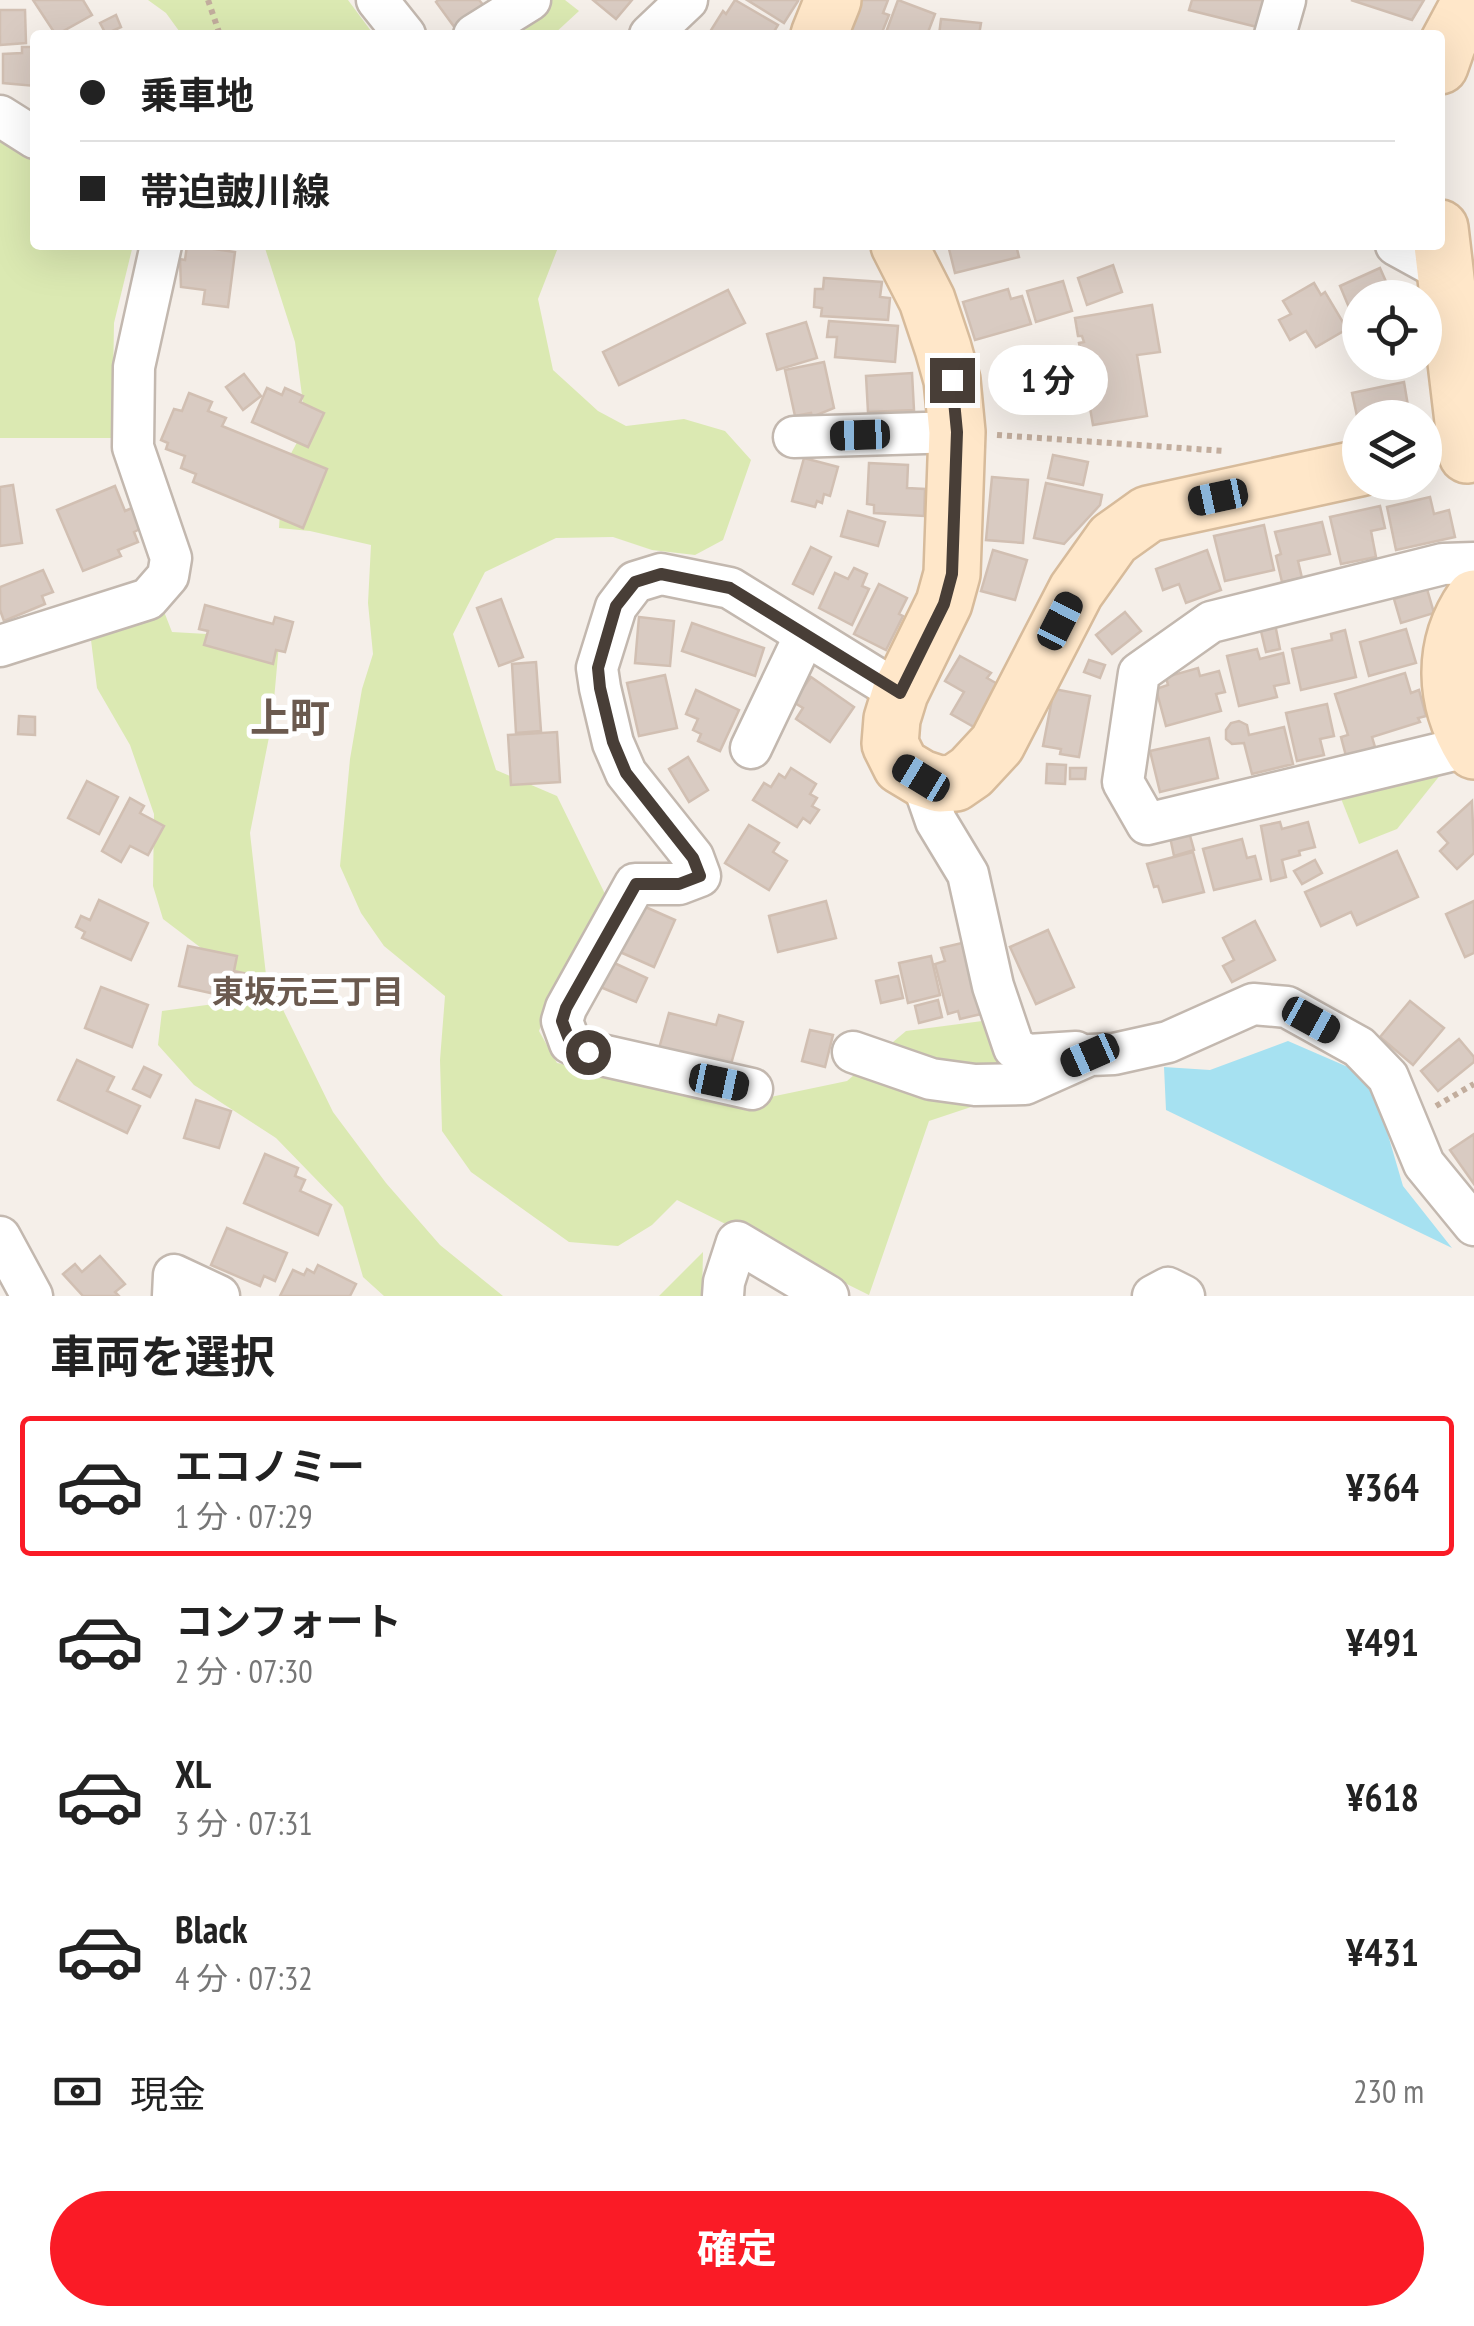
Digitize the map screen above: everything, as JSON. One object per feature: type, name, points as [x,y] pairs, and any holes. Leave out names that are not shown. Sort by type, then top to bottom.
[{"type":"street","points":[[378,0],[401,30]]},
{"type":"street","points":[[482,30],[530,0]]},
{"type":"street","points":[[655,30],[687,0]]},
{"type":"street","points":[[821,30],[834,0]]},
{"type":"street","points":[[1276,30],[1285,0]]},
{"type":"street","points":[[1445,52],[1472,0]]},
{"type":"street","points":[[0,116],[30,135]]},
{"type":"street","points":[[0,646],[148,600],[168,576],[172,558],[133,447],[134,366],[160,250]]},
{"type":"street","points":[[901,250],[926,300],[943,348],[952,380],[957,432],[952,574],[944,604],[900,693],[892,719],[890,744],[901,766],[921,778],[939,784],[956,782],[972,772],[996,744],[1076,590],[1113,539],[1148,514],[1342,472]]},
{"type":"street","points":[[1444,251],[1455,456]]},
{"type":"street","points":[[794,437],[957,432]]},
{"type":"street","points":[[1474,562],[1442,564],[1211,622],[1138,673],[1123,782],[1146,824],[1472,748],[1455,709],[1448,669],[1452,638],[1474,598]]},
{"type":"street","points":[[752,1089],[588,1052],[570,1042],[562,1021],[636,884],[679,884],[700,876],[693,858],[626,773],[613,742],[598,668],[616,606],[635,582],[661,574],[730,588],[900,693]]},
{"type":"street","points":[[751,748],[805,634]]},
{"type":"street","points":[[921,778],[936,821],[968,874],[993,986],[1014,1048],[1028,1055],[1070,1050],[1090,1055],[1114,1054],[1168,1042],[1253,1004],[1287,1007],[1359,1047],[1388,1078],[1424,1164],[1474,1225]]},
{"type":"street","points":[[853,1052],[931,1079],[975,1085],[1025,1084],[1090,1055]]},
{"type":"street","points":[[0,1237],[32,1296]]},
{"type":"street","points":[[723,1296],[737,1242],[828,1296]]},
{"type":"street","points":[[173,1296],[174,1275],[219,1296]]},
{"type":"street","points":[[1152,1296],[1168,1288],[1184,1296]]},
{"type":"path","points":[[208,0],[218,30]]},
{"type":"path","points":[[957,432],[1226,451]]},
{"type":"green space","points":[[148,0],[348,0],[370,30],[178,30],[166,13]]},
{"type":"green space","points":[[544,0],[565,0],[579,11],[558,30],[499,30]]},
{"type":"green space","points":[[0,138],[30,146],[30,250],[132,250],[114,323],[112,438],[0,438]]},
{"type":"green space","points":[[266,250],[557,250],[538,299],[553,370],[598,411],[626,426],[684,419],[725,431],[751,460],[723,540],[695,555],[652,550],[613,537],[556,538],[485,572],[453,634],[496,770],[557,796],[608,900],[551,1000],[539,1031],[557,1063],[756,1100],[847,1081],[906,1031],[990,1020],[1033,1078],[1013,1093],[929,1121],[869,1295],[677,1200],[652,1225],[618,1246],[569,1242],[471,1172],[442,1131],[440,1060],[445,996],[384,946],[361,913],[340,866],[350,759],[362,689],[373,654],[368,603],[371,545],[279,528],[283,468],[306,426],[295,342]]},
{"type":"green space","points":[[163,609],[172,632],[242,636],[279,644],[272,722],[250,833],[266,975],[333,1112],[386,1183],[440,1245],[503,1296],[384,1296],[363,1277],[343,1207],[276,1138],[194,1085],[158,1045],[162,1011],[229,1002],[238,976],[163,919],[153,886],[154,814],[130,745],[97,688],[90,632]]},
{"type":"green space","points":[[1445,769],[1397,829],[1359,844],[1340,796]]},
{"type":"green space","points":[[703,1252],[702,1296],[659,1296]]},
{"type":"water","points":[[1288,1041],[1371,1077],[1403,1186],[1452,1248],[1166,1110],[1164,1067],[1210,1070]]},
{"type":"building","points":[[33,0],[83,0],[92,15],[65,30],[53,30]]},
{"type":"building","points":[[438,0],[479,0],[485,7],[455,28]]},
{"type":"building","points":[[593,0],[632,0],[616,19]]},
{"type":"building","points":[[735,0],[778,25],[775,30],[711,30],[723,11],[726,14]]},
{"type":"building","points":[[747,0],[796,0],[798,1],[784,23]]},
{"type":"building","points":[[858,0],[888,0],[883,13],[889,15],[883,30],[848,30]]},
{"type":"building","points":[[898,0],[935,14],[929,30],[887,30]]},
{"type":"building","points":[[1192,0],[1269,0],[1257,27],[1189,10]]},
{"type":"building","points":[[1351,0],[1424,0],[1412,20]]},
{"type":"building","points":[[0,10],[25,10],[26,43],[0,45]]},
{"type":"building","points":[[116,15],[121,27],[104,30],[100,23]]},
{"type":"building","points":[[941,19],[981,23],[980,30],[940,30]]},
{"type":"building","points":[[22,47],[30,47],[30,86],[3,83],[3,54],[22,53]]},
{"type":"building","points":[[186,250],[235,252],[228,307],[203,304],[205,290],[181,287],[180,259],[185,260]]},
{"type":"building","points":[[949,250],[1017,250],[1019,257],[955,273]]},
{"type":"building","points":[[1113,265],[1122,292],[1087,305],[1078,278]]},
{"type":"building","points":[[1380,268],[1385,280],[1353,280]]},
{"type":"building","points":[[824,278],[882,282],[880,297],[890,298],[888,320],[821,316],[822,308],[814,307],[815,289],[823,289]]},
{"type":"building","points":[[1063,281],[1072,311],[1036,322],[1027,291]]},
{"type":"building","points":[[1314,283],[1321,295],[1325,292],[1342,321],[1342,332],[1316,347],[1306,331],[1290,340],[1279,320],[1291,314],[1283,301]]},
{"type":"building","points":[[1008,289],[1011,299],[1022,296],[1031,324],[975,340],[963,302]]},
{"type":"building","points":[[728,290],[745,323],[619,385],[603,352]]},
{"type":"building","points":[[1152,305],[1160,352],[1137,355],[1147,416],[1093,425],[1086,385],[1090,385],[1090,379],[1086,380],[1083,363],[1087,362],[1082,359],[1079,343],[1084,342],[1078,336],[1075,318]]},
{"type":"building","points":[[829,321],[898,326],[895,362],[835,357],[837,337],[827,337]]},
{"type":"building","points":[[806,322],[817,358],[777,370],[767,334]]},
{"type":"building","points":[[824,362],[834,408],[812,417],[811,413],[795,416],[785,370]]},
{"type":"building","points":[[912,373],[914,410],[868,412],[866,376]]},
{"type":"building","points":[[244,374],[261,396],[243,410],[226,387]]},
{"type":"building","points":[[1404,382],[1407,400],[1354,400],[1352,393]]},
{"type":"building","points":[[267,388],[282,395],[285,388],[303,396],[300,402],[324,413],[308,447],[252,422]]},
{"type":"building","points":[[189,393],[212,402],[208,411],[226,418],[222,426],[327,469],[303,528],[193,482],[196,474],[181,468],[185,456],[166,449],[168,443],[161,440],[174,409],[182,411]]},
{"type":"building","points":[[1053,455],[1088,462],[1083,485],[1048,478]]},
{"type":"building","points":[[804,458],[838,467],[830,496],[824,494],[822,503],[817,501],[815,507],[792,501]]},
{"type":"building","points":[[869,463],[908,465],[907,488],[925,489],[924,516],[874,513],[874,505],[867,504]]},
{"type":"building","points":[[992,477],[1028,480],[1023,543],[986,540]]},
{"type":"building","points":[[1046,483],[1102,495],[1100,505],[1064,544],[1034,538]]},
{"type":"building","points":[[13,485],[22,543],[0,546],[0,487]]},
{"type":"building","points":[[115,486],[125,511],[132,508],[140,529],[134,532],[138,542],[118,550],[121,556],[83,571],[57,510]]},
{"type":"building","points":[[1431,500],[1434,514],[1449,510],[1455,537],[1396,550],[1387,507]]},
{"type":"building","points":[[1380,506],[1385,528],[1371,531],[1376,557],[1341,564],[1330,517]]},
{"type":"building","points":[[848,511],[885,522],[878,546],[841,536]]},
{"type":"building","points":[[1322,522],[1330,554],[1298,561],[1302,578],[1282,582],[1275,532]]},
{"type":"building","points":[[1264,525],[1274,570],[1225,581],[1214,536]]},
{"type":"building","points":[[811,547],[831,557],[813,594],[793,584]]},
{"type":"building","points":[[993,550],[1027,560],[1015,600],[981,591]]},
{"type":"building","points":[[1207,550],[1221,590],[1186,603],[1179,584],[1163,590],[1156,569]]},
{"type":"building","points":[[854,568],[867,574],[862,586],[869,589],[852,625],[819,608],[835,573],[848,579]]},
{"type":"building","points":[[43,570],[53,592],[42,596],[45,604],[4,621],[0,587]]},
{"type":"building","points":[[879,584],[907,598],[899,614],[903,616],[886,650],[854,634]]},
{"type":"building","points":[[1427,589],[1434,613],[1401,623],[1394,599]]},
{"type":"building","points":[[501,599],[523,657],[499,666],[477,608]]},
{"type":"building","points":[[205,605],[273,624],[275,617],[293,622],[285,652],[276,650],[273,664],[204,645],[208,631],[199,629]]},
{"type":"building","points":[[1125,612],[1141,631],[1112,654],[1096,635]]},
{"type":"building","points":[[639,617],[674,621],[670,666],[635,663]]},
{"type":"building","points":[[692,623],[764,648],[755,676],[682,651]]},
{"type":"building","points":[[1275,624],[1280,649],[1266,652],[1260,627]]},
{"type":"building","points":[[1406,629],[1416,663],[1369,676],[1360,642]]},
{"type":"building","points":[[1345,630],[1356,677],[1301,690],[1292,649],[1332,640],[1331,634]]},
{"type":"building","points":[[1257,649],[1260,659],[1283,653],[1289,683],[1274,686],[1277,697],[1239,706],[1227,656]]},
{"type":"building","points":[[960,656],[991,673],[987,678],[1001,686],[981,731],[951,714],[964,692],[945,681]]},
{"type":"building","points":[[1089,660],[1105,665],[1100,678],[1084,672]]},
{"type":"building","points":[[536,662],[541,731],[516,733],[512,664]]},
{"type":"building","points":[[1198,668],[1200,676],[1219,671],[1225,692],[1216,694],[1221,711],[1166,726],[1156,689],[1168,685],[1166,677]]},
{"type":"building","points":[[1405,673],[1411,693],[1419,690],[1426,716],[1418,718],[1420,722],[1372,737],[1375,747],[1346,756],[1341,737],[1348,735],[1335,694]]},
{"type":"building","points":[[665,675],[677,728],[639,736],[627,683]]},
{"type":"building","points":[[811,677],[854,707],[830,742],[796,719],[803,708],[793,702]]},
{"type":"building","points":[[1054,689],[1090,696],[1079,757],[1043,746]]},
{"type":"building","points":[[696,690],[739,710],[720,751],[698,741],[701,734],[693,730],[698,719],[686,714]]},
{"type":"building","points":[[1327,704],[1334,736],[1320,739],[1324,755],[1297,761],[1286,713]]},
{"type":"building","points":[[19,716],[35,717],[35,735],[18,734]]},
{"type":"building","points":[[1231,723],[1247,725],[1249,735],[1284,727],[1293,764],[1252,774],[1244,743],[1232,744],[1226,739]]},
{"type":"building","points":[[557,732],[560,782],[511,785],[508,735]]},
{"type":"building","points":[[1209,738],[1218,778],[1160,792],[1150,751]]},
{"type":"building","points":[[688,757],[708,790],[689,802],[669,769]]},
{"type":"building","points":[[1047,764],[1066,765],[1065,784],[1046,783]]},
{"type":"building","points":[[791,768],[816,784],[810,794],[817,798],[812,806],[819,810],[810,823],[803,818],[797,827],[753,800],[764,783],[771,787],[779,774],[785,778]]},
{"type":"building","points":[[1070,768],[1086,768],[1085,779],[1070,779]]},
{"type":"building","points":[[87,781],[118,797],[99,834],[68,818]]},
{"type":"building","points":[[130,798],[144,806],[140,813],[164,826],[148,855],[130,846],[121,862],[102,851]]},
{"type":"building","points":[[1472,801],[1474,853],[1457,869],[1440,851],[1448,843],[1438,832]]},
{"type":"building","points":[[1280,822],[1282,829],[1308,822],[1315,847],[1282,860],[1286,877],[1271,881],[1261,826]]},
{"type":"building","points":[[749,825],[779,843],[773,852],[787,861],[769,890],[725,863]]},
{"type":"building","points":[[1189,832],[1194,850],[1174,856],[1170,837]]},
{"type":"building","points":[[1242,839],[1247,858],[1255,856],[1261,879],[1214,890],[1203,849]]},
{"type":"building","points":[[1397,851],[1418,897],[1357,925],[1351,912],[1321,926],[1305,892]]},
{"type":"building","points":[[1193,852],[1204,892],[1163,902],[1147,864]]},
{"type":"building","points":[[1315,860],[1322,873],[1302,884],[1294,871]]},
{"type":"building","points":[[99,900],[148,923],[131,960],[82,938],[85,932],[76,927],[81,916],[90,920]]},
{"type":"building","points":[[826,901],[836,938],[778,952],[769,916]]},
{"type":"building","points":[[1474,901],[1474,953],[1465,957],[1446,914]]},
{"type":"building","points":[[641,905],[675,920],[654,967],[620,952]]},
{"type":"building","points":[[1255,921],[1275,960],[1232,982],[1223,966],[1234,960],[1223,938]]},
{"type":"building","points":[[1048,930],[1074,987],[1036,1004],[1010,947]]},
{"type":"building","points":[[962,943],[981,1014],[960,1019],[958,1011],[948,1014],[935,964],[945,961],[941,948]]},
{"type":"building","points":[[188,946],[237,956],[234,971],[257,976],[251,1002],[179,986]]},
{"type":"building","points":[[931,956],[940,995],[908,1003],[899,963]]},
{"type":"building","points":[[610,961],[647,978],[636,1002],[598,986]]},
{"type":"building","points":[[898,976],[903,998],[881,1003],[876,981]]},
{"type":"building","points":[[101,987],[148,1005],[132,1047],[85,1028]]},
{"type":"building","points":[[938,1000],[942,1017],[919,1023],[915,1006]]},
{"type":"building","points":[[1410,1001],[1444,1028],[1413,1065],[1380,1037]]},
{"type":"building","points":[[669,1013],[716,1025],[719,1015],[743,1022],[729,1071],[658,1052]]},
{"type":"building","points":[[810,1030],[833,1035],[825,1067],[802,1061]]},
{"type":"building","points":[[1459,1039],[1474,1062],[1438,1091],[1421,1071]]},
{"type":"building","points":[[77,1060],[114,1077],[107,1091],[140,1106],[127,1133],[58,1100]]},
{"type":"building","points":[[144,1067],[161,1075],[150,1097],[133,1089]]},
{"type":"building","points":[[196,1100],[231,1111],[219,1148],[184,1138]]},
{"type":"building","points":[[1474,1134],[1474,1184],[1450,1150]]},
{"type":"building","points":[[265,1154],[298,1168],[295,1176],[305,1180],[300,1191],[331,1205],[318,1235],[244,1203]]},
{"type":"building","points":[[227,1228],[287,1253],[275,1281],[264,1276],[260,1286],[211,1265]]},
{"type":"building","points":[[100,1256],[125,1284],[115,1292],[119,1296],[83,1296],[63,1274],[75,1264],[82,1272]]},
{"type":"building","points":[[318,1265],[356,1284],[350,1296],[280,1296],[293,1270],[304,1275],[307,1269],[314,1273]]},
{"type":"district","name":"上町","points":[[290,718]]},
{"type":"district","name":"東坂元三丁目","points":[[308,992]]},
{"type":"route","points":[[588,1052],[570,1042],[562,1021],[636,884],[679,884],[700,876],[693,858],[626,773],[613,742],[598,668],[616,606],[635,582],[661,574],[730,588],[900,693],[944,604],[952,574],[957,432],[952,380]]}]
